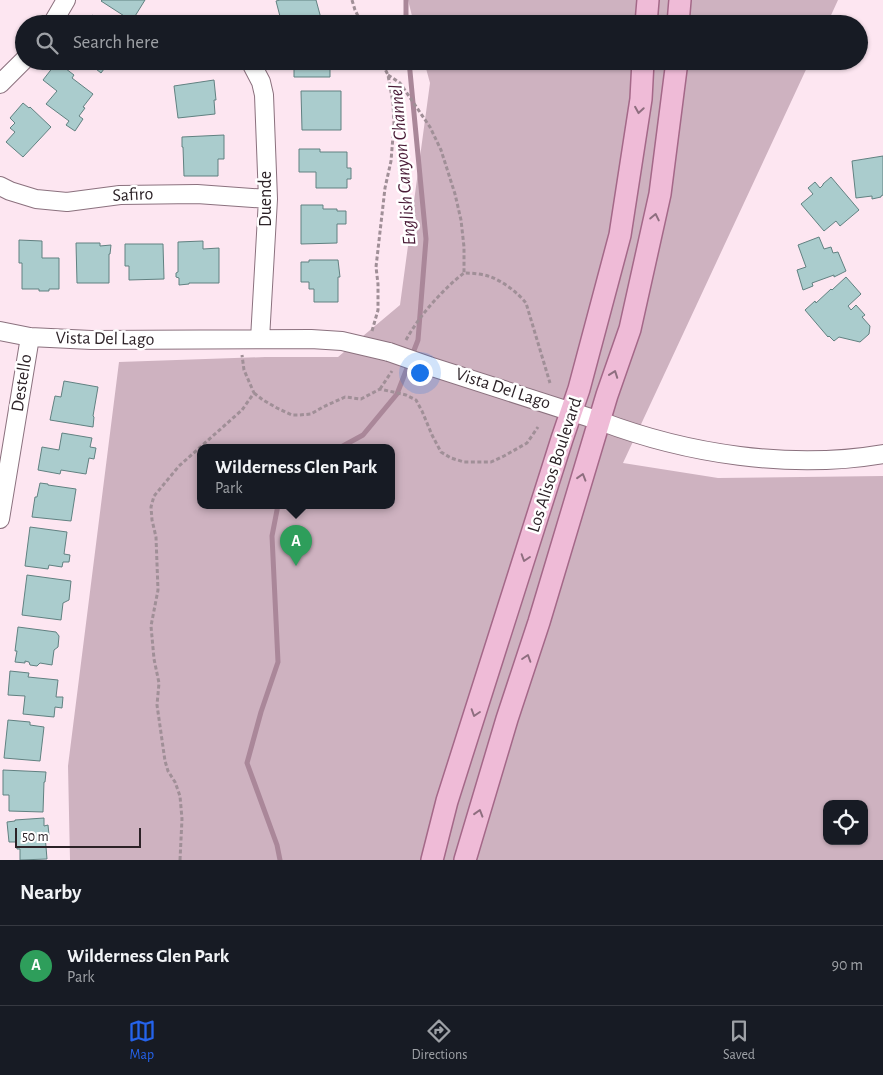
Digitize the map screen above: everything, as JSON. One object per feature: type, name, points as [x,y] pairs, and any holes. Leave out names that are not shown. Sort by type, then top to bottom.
[{"type":"main road","points":[[647,15],[648,0]]},
{"type":"main road","points":[[679,15],[680,0]]},
{"type":"main road","name":"Los Alisos Boulevard","points":[[432,860],[447,801],[579,389],[620,235],[641,99],[643,70]]},
{"type":"main road","name":"Los Alisos Boulevard","points":[[465,860],[607,395],[630,329],[660,194],[676,70]]},
{"type":"street","points":[[57,15],[66,0]]},
{"type":"street","points":[[0,84],[15,69]]},
{"type":"street","name":"Duende","points":[[255,70],[261,82],[264,95],[268,199],[260,339]]},
{"type":"street","name":"Safiro","points":[[0,186],[36,199],[67,202],[120,195],[197,194],[268,199]]},
{"type":"street","name":"Vista Del Lago","points":[[0,331],[30,337],[91,340],[311,339],[342,342],[389,352],[571,411],[622,430],[714,452],[783,460],[822,460],[883,454]]},
{"type":"street","name":"Destello","points":[[0,519],[30,337]]},
{"type":"path","points":[[352,0],[358,15]]},
{"type":"path","points":[[375,322],[378,310],[376,267],[378,244],[385,188],[391,161],[394,124],[393,103],[386,70]]},
{"type":"path","points":[[388,75],[400,83],[430,127],[441,150],[461,220],[464,273]]},
{"type":"path","points":[[414,326],[453,281],[464,273],[475,273],[492,277],[520,295],[526,303],[550,382]]},
{"type":"path","points":[[240,339],[244,370],[254,393],[263,400],[292,415],[311,414],[345,397],[360,398],[380,388],[389,390],[416,400],[441,452],[451,458],[464,462],[491,462],[504,456],[527,442],[538,427]]},
{"type":"path","points":[[204,444],[242,410],[254,393]]},
{"type":"path","points":[[180,860],[182,819],[180,796],[165,761],[157,705],[159,683],[154,659],[151,626],[158,590],[156,537],[151,507],[154,496],[179,466],[197,450]]},
{"type":"shaded area","points":[[408,0],[838,0],[831,15],[412,15]]},
{"type":"shaded area","points":[[426,70],[806,70],[623,463],[718,478],[883,476],[883,860],[70,860],[68,766],[119,362],[265,357],[338,357],[400,305],[430,83]]},
{"type":"building","points":[[145,0],[136,15],[123,15],[101,1]]},
{"type":"building","points":[[316,0],[320,15],[280,15],[276,1]]},
{"type":"building","points":[[51,70],[67,70],[74,75],[72,78],[93,94],[83,107],[85,108],[79,116],[83,119],[75,131],[66,125],[69,121],[46,104],[57,91],[43,80]]},
{"type":"building","points":[[294,70],[330,70],[330,77],[294,77]]},
{"type":"building","points":[[214,80],[215,114],[178,118],[174,86]]},
{"type":"building","points":[[301,91],[341,91],[341,130],[302,130]]},
{"type":"building","points":[[23,103],[30,107],[51,127],[23,157],[6,142],[15,132],[10,128],[15,123],[10,118]]},
{"type":"building","points":[[224,135],[224,159],[218,159],[218,176],[184,176],[182,137]]},
{"type":"building","points":[[299,149],[320,149],[320,152],[347,152],[347,168],[351,168],[351,179],[347,179],[347,188],[316,188],[316,172],[299,172]]},
{"type":"building","points":[[883,156],[883,195],[872,199],[872,196],[856,198],[852,161]]},
{"type":"building","points":[[831,177],[859,210],[840,226],[836,221],[824,231],[801,204],[813,194],[808,188],[815,182],[820,188]]},
{"type":"building","points":[[301,205],[323,205],[323,209],[346,211],[346,224],[337,224],[337,243],[301,244]]},
{"type":"building","points":[[819,237],[824,249],[831,247],[833,253],[838,252],[846,271],[834,277],[834,275],[812,283],[813,286],[803,290],[797,270],[806,267],[798,245]]},
{"type":"building","points":[[19,240],[42,241],[42,258],[59,258],[59,289],[39,291],[39,289],[22,289],[22,263],[19,263]]},
{"type":"building","points":[[203,241],[203,249],[219,248],[219,283],[179,285],[179,278],[176,277],[178,272],[178,242]]},
{"type":"building","points":[[76,243],[100,243],[100,246],[111,245],[109,254],[109,283],[77,283]]},
{"type":"building","points":[[125,244],[163,244],[164,279],[129,280],[129,266],[125,266]]},
{"type":"building","points":[[309,260],[338,260],[340,277],[338,277],[338,302],[314,302],[314,289],[309,289],[309,282],[301,282],[301,262],[309,262]]},
{"type":"building","points":[[846,277],[861,294],[848,306],[851,310],[856,305],[865,315],[862,317],[870,326],[869,334],[860,342],[839,337],[834,341],[828,337],[805,310]]},
{"type":"building","points":[[64,381],[98,387],[93,427],[50,420],[55,396],[61,397]]},
{"type":"building","points":[[62,433],[92,438],[90,447],[96,448],[94,459],[89,458],[86,474],[61,470],[60,474],[38,470],[42,447],[59,450]]},
{"type":"building","points":[[40,483],[76,489],[71,521],[32,517],[35,497],[37,497]]},
{"type":"building","points":[[30,527],[67,532],[64,554],[70,555],[69,562],[63,562],[62,567],[49,565],[48,569],[25,566]]},
{"type":"building","points":[[27,575],[71,581],[69,600],[63,603],[61,620],[22,615]]},
{"type":"building","points":[[18,627],[56,632],[59,636],[58,647],[54,650],[52,665],[40,663],[37,666],[30,665],[29,662],[25,661],[25,663],[15,662]]},
{"type":"building","points":[[10,671],[29,673],[28,677],[58,680],[56,697],[63,697],[62,708],[55,707],[54,717],[23,714],[25,696],[8,695]]},
{"type":"building","points":[[8,720],[30,722],[30,725],[44,727],[40,761],[4,758]]},
{"type":"building","points":[[3,770],[46,772],[43,812],[9,811],[9,795],[3,795]]},
{"type":"building","points":[[44,818],[44,826],[48,825],[49,835],[45,835],[47,859],[20,860],[20,849],[17,849],[16,842],[9,842],[7,822]]},
{"type":"waterway","name":"English Canyon Channel","points":[[406,0],[406,15]]},
{"type":"waterway","name":"English Canyon Channel","points":[[346,444],[363,435],[397,394],[418,340],[426,239],[410,70]]},
{"type":"waterway","name":"English Canyon Channel","points":[[277,509],[272,536],[278,662],[261,712],[247,763],[277,845],[280,860]]},
{"type":"place","name":"Wilderness Glen Park","points":[[296,566]]}]
